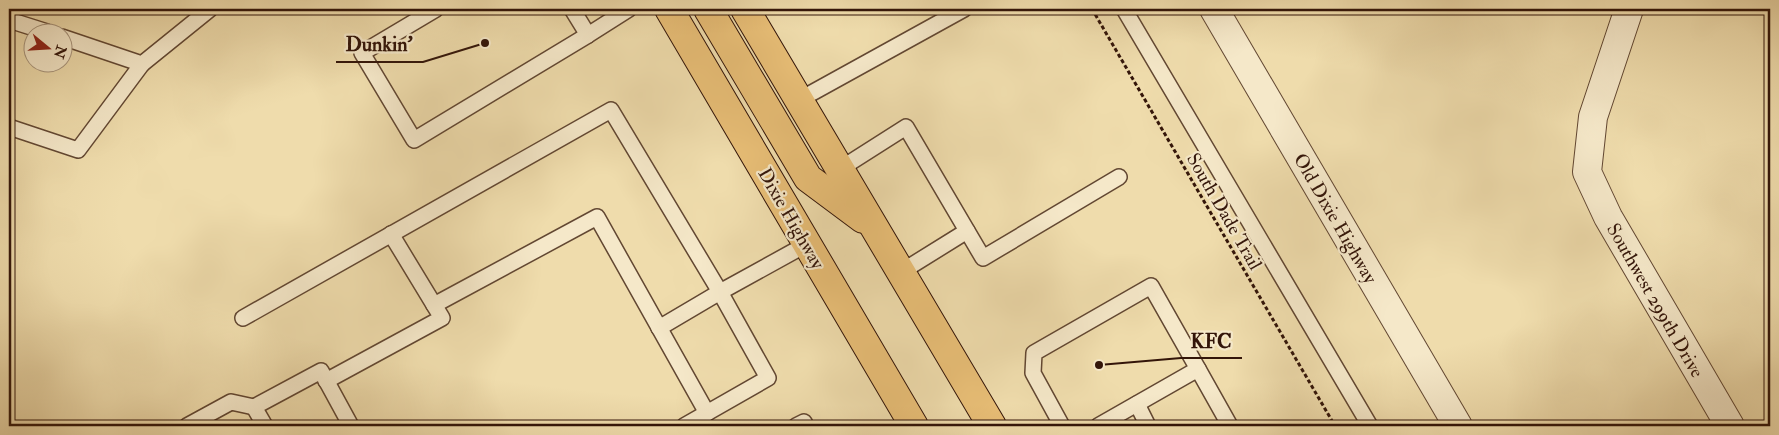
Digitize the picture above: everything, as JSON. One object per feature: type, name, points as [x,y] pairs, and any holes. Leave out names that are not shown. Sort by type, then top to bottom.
[{"type":"highway","name":"Dixie Highway","points":[[669,9],[914,426]]},
{"type":"highway","points":[[708,9],[808,178],[874,228]]},
{"type":"highway","points":[[745,9],[992,426]]},
{"type":"street","name":"Old Dixie Highway","points":[[1214,9],[1458,426]]},
{"type":"street","name":"Southwest 299th Drive","points":[[1629,9],[1593,117],[1587,172],[1608,218],[1730,426]]},
{"type":"lane","points":[[9,128],[78,150],[142,64],[210,9]]},
{"type":"lane","points":[[436,9],[362,53],[414,140],[629,9]]},
{"type":"lane","points":[[572,9],[588,35]]},
{"type":"lane","points":[[799,100],[964,9]]},
{"type":"lane","points":[[1124,9],[1370,426]]},
{"type":"lane","points":[[9,20],[22,24]]},
{"type":"lane","points":[[72,41],[142,64]]},
{"type":"lane","points":[[243,318],[611,110],[720,292],[768,378],[684,426]]},
{"type":"lane","points":[[840,169],[906,127],[984,258],[1119,177]]},
{"type":"lane","points":[[434,305],[598,217],[707,413]]},
{"type":"lane","points":[[901,272],[967,231]]},
{"type":"lane","points":[[326,381],[442,318],[391,234]]},
{"type":"lane","points":[[660,328],[807,244]]},
{"type":"lane","points":[[1062,426],[1033,373],[1034,353],[1151,286],[1230,426]]},
{"type":"lane","points":[[1098,426],[1198,369]]},
{"type":"lane","points":[[187,426],[231,402],[254,406],[321,371],[351,426]]},
{"type":"lane","points":[[1137,404],[1148,426]]},
{"type":"lane","points":[[254,406],[265,426]]},
{"type":"lane","points":[[796,426],[804,422],[806,426]]},
{"type":"path","name":"South Dade Trail","points":[[1092,9],[1335,426]]},
{"type":"place","name":"Dunkin'","points":[[485,43]]},
{"type":"place","name":"KFC","points":[[1099,365]]}]
